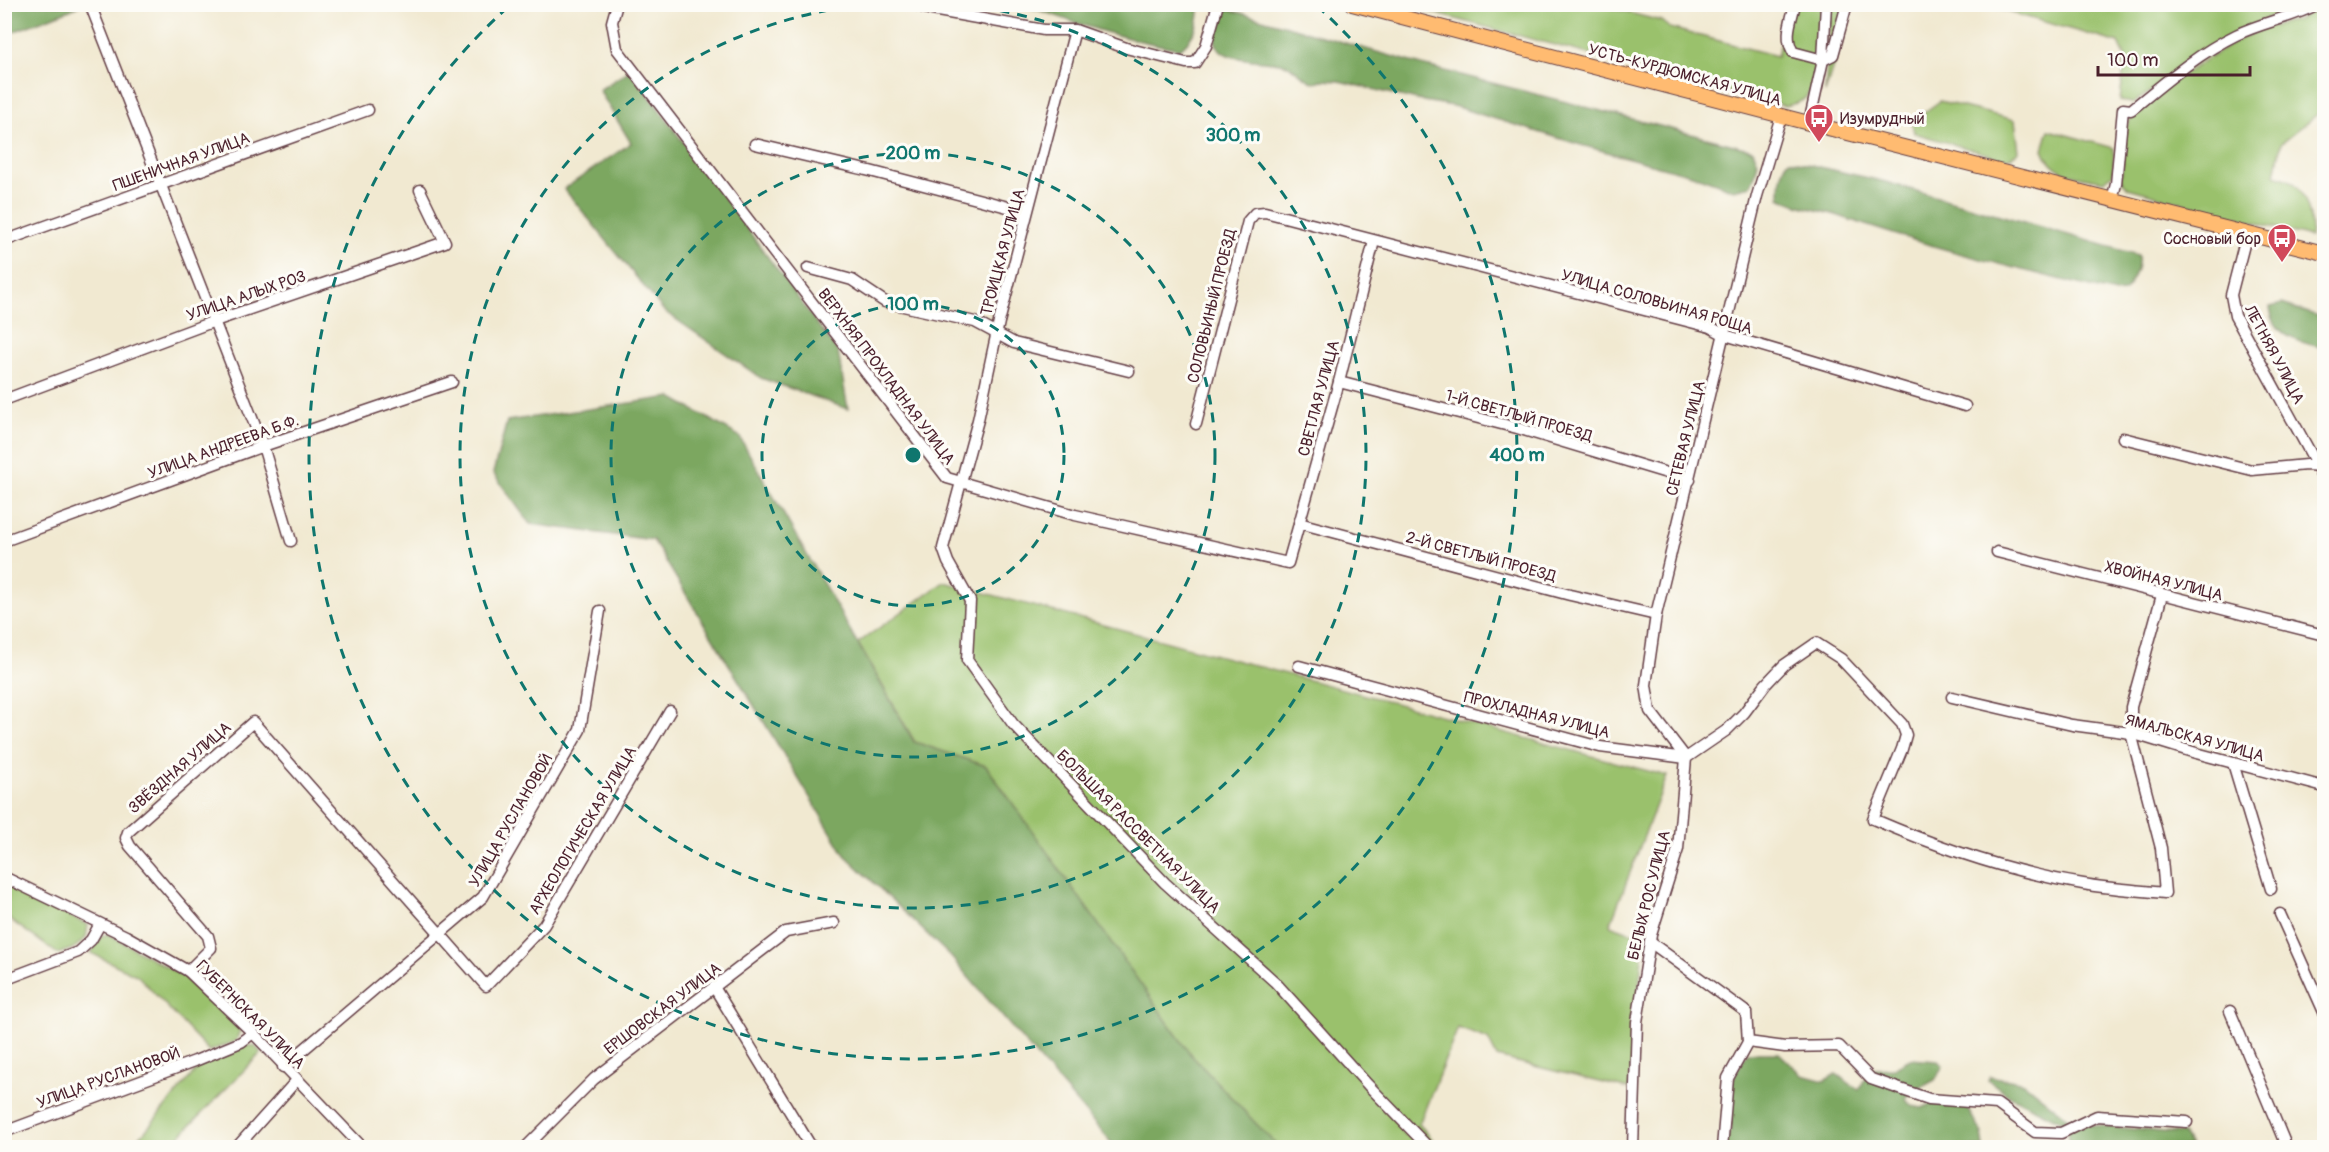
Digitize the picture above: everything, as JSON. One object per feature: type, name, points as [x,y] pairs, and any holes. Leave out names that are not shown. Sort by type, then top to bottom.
[{"type":"main road","name":"УСТЬ-КУРДЮМСКАЯ УЛИЦА","points":[[1352,4],[1781,116],[2325,253]]},
{"type":"street","points":[[90,4],[262,446],[291,542]]},
{"type":"street","name":"ВЕРХНЯЯ ПРОХЛАДНАЯ УЛИЦА","points":[[617,4],[612,22],[617,49],[946,478],[1075,515],[1288,562]]},
{"type":"street","points":[[912,4],[932,10],[1044,30],[1075,30],[1136,51],[1174,61],[1195,63],[1206,46],[1218,4]]},
{"type":"street","points":[[1795,4],[1788,34],[1790,46],[1793,52],[1823,60],[1833,55],[1847,4]]},
{"type":"street","points":[[1809,123],[1823,60],[1826,4]]},
{"type":"street","points":[[2112,200],[2116,184],[2123,109],[2131,110],[2174,75],[2235,35],[2266,23],[2295,16],[2318,4]]},
{"type":"street","name":"ТРОИЦКАЯ УЛИЦА","points":[[961,482],[978,420],[996,333],[1075,30]]},
{"type":"street","name":"ПШЕНИЧНАЯ УЛИЦА","points":[[4,241],[368,110]]},
{"type":"street","name":"СЕТЕВАЯ УЛИЦА","points":[[1686,758],[1650,711],[1646,686],[1656,615],[1757,196],[1781,116]]},
{"type":"street","points":[[755,144],[1027,212]]},
{"type":"street","name":"УЛИЦА АЛЫХ РОЗ","points":[[4,400],[212,322],[445,242],[420,190]]},
{"type":"street","name":"СОЛОВЬИНЫЙ ПРОЕЗД","points":[[1196,424],[1248,221],[1255,213],[1265,212],[1374,241]]},
{"type":"street","name":"ЛЕТНЯЯ УЛИЦА","points":[[2247,232],[2233,286],[2235,316],[2321,466],[2325,483]]},
{"type":"street","name":"УЛИЦА СОЛОВЬИНАЯ РОЩА","points":[[1374,241],[1710,327],[1725,335],[1965,406]]},
{"type":"street","name":"СВЕТЛАЯ УЛИЦА","points":[[1288,562],[1339,382],[1374,241]]},
{"type":"street","points":[[808,268],[852,280],[885,302],[975,322],[1014,343],[1129,371]]},
{"type":"street","name":"УЛИЦА АНДРЕЕВА Б.Ф.","points":[[4,541],[262,446],[452,382]]},
{"type":"street","name":"1-Й СВЕТЛЫЙ ПРОЕЗД","points":[[1339,382],[1516,428],[1690,480]]},
{"type":"street","points":[[2123,438],[2252,470],[2321,466]]},
{"type":"street","name":"БОЛЬШАЯ РАССВЕТНАЯ УЛИЦА","points":[[961,482],[943,548],[948,562],[970,601],[967,660],[977,675],[1013,724],[1165,883],[1275,982],[1368,1085],[1429,1148]]},
{"type":"street","name":"2-Й СВЕТЛЫЙ ПРОЕЗД","points":[[1299,523],[1570,595],[1656,615]]},
{"type":"street","name":"ХВОЙНАЯ УЛИЦА","points":[[1997,552],[2325,635]]},
{"type":"street","points":[[1686,758],[1727,730],[1784,665],[1816,643],[1840,659],[1902,724],[1906,735],[1873,819],[1924,841],[2002,866],[2083,884],[2165,893],[2161,848],[2131,733],[2131,707],[2162,595]]},
{"type":"street","name":"УЛИЦА РУСЛАНОВОЙ","points":[[283,1067],[483,897],[580,730],[600,611]]},
{"type":"street","name":"ПРОХЛАДНАЯ УЛИЦА","points":[[1299,666],[1600,747],[1686,758]]},
{"type":"street","name":"ЯМАЛЬСКАЯ УЛИЦА","points":[[1952,697],[2072,725],[2131,733],[2325,787]]},
{"type":"street","name":"АРХЕОЛОГИЧЕСКАЯ УЛИЦА","points":[[440,934],[486,986],[544,925],[670,711]]},
{"type":"street","name":"ЗВЁЗДНАЯ УЛИЦА","points":[[188,971],[211,948],[208,936],[130,846],[126,838],[128,832],[253,722],[440,934]]},
{"type":"street","name":"БЕЛЫХ РОС УЛИЦА","points":[[1633,1148],[1637,1022],[1650,942],[1678,849],[1686,758]]},
{"type":"street","points":[[2233,763],[2271,890]]},
{"type":"street","name":"ГУБЕРНСКАЯ УЛИЦА","points":[[4,878],[100,924],[188,971],[253,1034],[358,1146]]},
{"type":"street","points":[[2280,914],[2325,1012]]},
{"type":"street","name":"ЕРШОВСКАЯ УЛИЦА","points":[[525,1148],[594,1079],[786,932],[834,923]]},
{"type":"street","points":[[4,980],[78,952],[91,940],[100,924]]},
{"type":"street","points":[[1650,942],[1746,1012],[1748,1042],[1728,1078],[1722,1148]]},
{"type":"street","points":[[714,987],[812,1148]]},
{"type":"street","points":[[2230,1011],[2287,1148]]},
{"type":"street","name":"УЛИЦА РУСЛАНОВОЙ","points":[[4,1132],[195,1061],[241,1042],[253,1034]]},
{"type":"street","points":[[1748,1042],[1785,1047],[1839,1046],[1871,1079],[1929,1099],[1997,1104],[2035,1132],[2061,1133],[2097,1116],[2187,1122]]},
{"type":"street","points":[[236,1148],[297,1080]]},
{"type":"green space","points":[[5,4],[80,5],[5,35]]},
{"type":"green space","points":[[1018,5],[1199,5],[1199,11],[1192,35],[1180,49],[1115,34]]},
{"type":"green space","points":[[1403,5],[1599,5],[1661,21],[1670,28],[1777,56],[1789,5],[1821,5],[1817,66],[1815,78],[1806,97],[1799,102],[1785,106]]},
{"type":"green space","points":[[1831,5],[1851,5],[1825,93]]},
{"type":"green space","points":[[1984,5],[2306,5],[2264,20],[2133,103],[2120,101],[2125,56],[2119,43]]},
{"type":"green space","points":[[2324,5],[2324,109],[2281,143],[2275,175],[2293,182],[2302,194],[2310,216],[2310,237],[2128,188],[2121,179],[2126,128],[2135,111],[2176,79],[2238,40],[2266,27],[2297,20]]},
{"type":"green space","points":[[1231,10],[1422,65],[1753,150],[1758,162],[1754,179],[1749,186],[1734,190],[1699,177],[1581,145],[1453,106],[1417,100],[1339,81],[1321,80],[1315,83],[1284,64],[1233,57],[1218,47],[1215,38],[1222,11]]},
{"type":"green space","points":[[630,70],[838,352],[848,409],[761,378],[664,311],[564,189],[631,143],[599,90]]},
{"type":"green space","points":[[1940,101],[2015,120],[2019,151],[2010,158],[2004,159],[1914,133],[1912,124],[1915,119]]},
{"type":"green space","points":[[2049,130],[2114,148],[2113,174],[2104,181],[2076,176],[2060,170],[2047,158],[2043,149]]},
{"type":"green space","points":[[1789,160],[1882,181],[2138,255],[2137,270],[2124,292],[2115,293],[1974,257],[1801,206],[1780,197],[1782,173]]},
{"type":"green space","points":[[2282,304],[2324,318],[2324,348],[2297,340],[2282,332],[2272,317],[2270,307]]},
{"type":"green space","points":[[671,397],[739,436],[914,742],[986,766],[1191,1055],[1278,1147],[1115,1147],[951,957],[845,855],[653,540],[530,524],[493,473],[507,421]]},
{"type":"green space","points":[[944,582],[1667,776],[1610,925],[1644,937],[1629,1089],[1497,1057],[1488,1039],[1458,1028],[1419,1124],[1439,1147],[1278,1147],[1191,1055],[986,766],[915,742],[858,643]]},
{"type":"green space","points":[[4,884],[88,925],[86,938],[74,948],[58,954],[5,916]]},
{"type":"green space","points":[[108,934],[183,976],[240,1030],[236,1041],[209,1051],[138,976],[91,953],[101,936]]},
{"type":"green space","points":[[244,1045],[255,1046],[261,1053],[169,1147],[131,1148],[202,1063]]},
{"type":"green space","points":[[1747,1053],[1779,1053],[1802,1075],[1824,1081],[1836,1074],[1859,1090],[1867,1074],[1875,1069],[1894,1068],[1910,1059],[1938,1061],[1943,1066],[1935,1080],[1909,1094],[1906,1100],[1912,1106],[1922,1108],[1931,1104],[1965,1105],[1982,1133],[1984,1147],[1725,1148],[1725,1141],[1731,1130],[1731,1082]]},
{"type":"green space","points":[[1990,1076],[2024,1083],[2074,1123],[2183,1134],[2191,1147],[2069,1147],[2068,1125],[2012,1097],[1988,1080]]},
{"type":"place","name":"Изумрудный","points":[[1819,144]]},
{"type":"place","name":"Сосновый бор","points":[[2282,264]]}]
